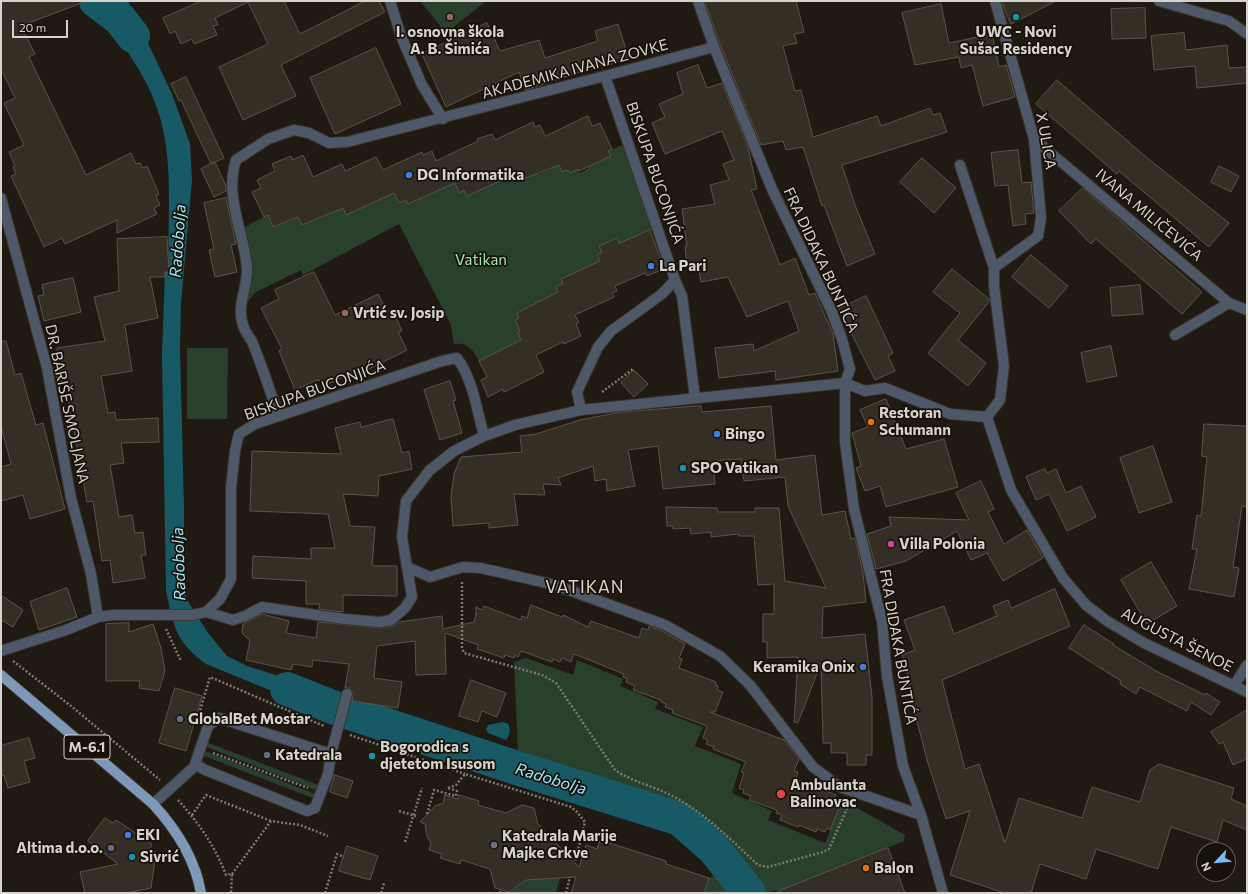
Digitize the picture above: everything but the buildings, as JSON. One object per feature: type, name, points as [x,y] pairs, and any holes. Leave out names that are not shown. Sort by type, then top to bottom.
[{"type":"main road","name":"M-6.1","points":[[1,675],[152,804],[170,822],[196,870],[201,893]]},
{"type":"street","points":[[390,1],[401,36],[422,85],[443,119]]},
{"type":"street","name":"FRA DIDAKA BUNTIĆA","points":[[698,1],[714,47],[772,189],[831,310],[842,339],[850,368],[845,383],[845,442],[854,509],[882,621],[887,676],[903,766],[921,815],[943,893]]},
{"type":"street","name":"X ULICA","points":[[994,268],[1038,236],[1041,218],[1034,139],[995,1]]},
{"type":"street","points":[[1159,1],[1229,21],[1247,34]]},
{"type":"street","name":"AKADEMIKA IVANA ZOVKE","points":[[278,416],[253,343],[244,328],[241,312],[241,300],[246,282],[247,268],[233,198],[232,180],[236,160],[268,139],[294,130],[309,134],[329,143],[348,142],[443,119],[714,47]]},
{"type":"street","name":"BISKUPA BUCONJIĆA","points":[[605,76],[675,280],[682,296],[695,398]]},
{"type":"street","name":"IVANA MILIČEVIĆA","points":[[1034,139],[1229,303],[1247,310]]},
{"type":"street","points":[[1,651],[66,630],[98,617],[113,615],[192,615],[206,612],[233,620],[245,616],[262,607],[344,619],[380,622],[391,620],[405,608],[412,597],[402,537],[406,501],[429,471],[454,451],[484,436],[580,405],[695,398],[845,383],[865,391],[885,388],[950,414],[987,417],[1000,400],[1004,366],[994,286],[994,268],[960,164]]},
{"type":"street","name":"DR. BARIŠE SMOLJANA","points":[[1,198],[47,368],[71,498],[91,574],[98,617]]},
{"type":"street","points":[[580,405],[577,392],[598,346],[611,331],[657,298],[675,280]]},
{"type":"street","points":[[1175,335],[1229,303]]},
{"type":"street","name":"BISKUPA BUCONJIĆA","points":[[206,612],[220,599],[231,579],[231,488],[238,434],[255,424],[278,416],[442,361],[457,358],[463,366],[470,386],[484,436]]},
{"type":"street","name":"AUGUSTA ŠENOE","points":[[987,417],[1011,490],[1063,578],[1086,605],[1144,643],[1247,692]]},
{"type":"street","points":[[407,567],[430,577],[462,567],[480,568],[555,585],[665,625],[720,656],[750,685],[812,768],[840,788],[921,815]]},
{"type":"street","name":"AUGUSTA ŠENOE","points":[[1234,686],[1247,665]]},
{"type":"street","points":[[196,764],[203,769],[308,811],[315,808],[328,774],[331,754],[347,695]]},
{"type":"street","points":[[152,804],[170,790],[196,764],[208,726],[219,718],[331,754]]},
{"type":"path","points":[[580,405],[598,395],[632,369]]},
{"type":"path","points":[[462,567],[462,648],[464,653],[542,675],[556,683],[615,770],[626,778],[678,798],[710,822],[758,865],[768,867],[829,849],[853,792]]},
{"type":"path","points":[[159,615],[181,661]]},
{"type":"path","points":[[202,748],[321,793]]},
{"type":"path","points":[[427,814],[434,790],[456,796],[457,791],[448,788],[456,785],[465,774],[571,807],[585,822],[575,862]]},
{"type":"path","points":[[405,842],[422,788]]},
{"type":"path","points":[[192,815],[206,795],[271,821],[300,825],[328,836]]},
{"type":"path","points":[[399,811],[414,816]]},
{"type":"path","points":[[232,874],[271,821]]},
{"type":"path","points":[[324,893],[337,854],[344,857]]},
{"type":"path","points":[[566,893],[570,878]]},
{"type":"path","points":[[381,893],[384,883]]},
{"type":"green space","name":"I. osnovna škola A. B. Šimića","points":[[420,1],[486,1],[446,33]]},
{"type":"green space","name":"Vatikan","points":[[628,143],[657,227],[597,255],[600,261],[562,279],[563,283],[556,287],[559,294],[515,320],[520,331],[518,333],[521,340],[479,361],[470,347],[463,344],[454,344],[451,325],[399,224],[303,275],[301,270],[256,292],[248,301],[241,300],[246,282],[239,230],[268,215],[273,227],[298,217],[302,225],[335,206],[337,210],[369,204],[394,193],[399,203],[406,200],[408,204],[438,191],[453,179],[459,193],[464,190],[467,196],[486,187],[482,179],[507,174],[509,178],[516,175],[519,181],[534,174],[536,167],[539,174],[552,168],[557,160],[562,172],[578,169],[580,173],[589,168],[586,162],[595,164],[611,156],[608,151]]},
{"type":"green space","points":[[187,348],[228,348],[227,419],[187,419]]},
{"type":"green space","points":[[526,658],[573,675],[577,660],[623,679],[620,686],[658,702],[655,709],[703,727],[695,746],[741,764],[732,793],[772,811],[768,820],[825,843],[841,804],[845,801],[905,835],[904,841],[785,889],[761,893],[697,823],[667,805],[518,752],[514,662]]},
{"type":"green space","points":[[206,742],[321,786],[318,791],[204,746]]},
{"type":"green space","points":[[203,750],[318,795],[315,799],[202,755]]},
{"type":"green space","points":[[726,871],[743,893],[704,893],[709,878]]},
{"type":"green space","points":[[560,878],[556,893],[509,893],[526,880]]},
{"type":"water","points":[[107,1],[128,1],[172,94],[190,144],[192,180],[181,303],[180,346],[184,510],[184,582],[187,600],[208,633],[227,656],[247,666],[333,693],[328,714],[206,664],[188,648],[177,632],[174,624],[166,591],[162,354],[165,272],[169,272],[169,194],[167,155],[160,117],[148,87],[124,46],[94,8]]},
{"type":"water","points":[[503,722],[508,724],[510,728],[506,740],[488,733],[486,729],[488,725]]},
{"type":"waterway","name":"Radobolja","points":[[96,1],[120,19],[133,36]]},
{"type":"waterway","name":"Radobolja","points":[[287,689],[335,708],[517,768],[680,819],[714,849],[749,893]]},
{"type":"place","name":"I. osnovna škola A. B. Šimića","points":[[450,17]]},
{"type":"place","name":"UWC - Novi Sušac Residency","points":[[1016,17]]},
{"type":"place","name":"DG Informatika","points":[[409,175]]},
{"type":"place","name":"La Pari","points":[[651,266]]},
{"type":"place","name":"Vrtić sv. Josip","points":[[345,313]]},
{"type":"place","name":"Restoran Schumann","points":[[871,422]]},
{"type":"place","name":"Bingo","points":[[717,434]]},
{"type":"place","name":"SPO Vatikan","points":[[683,468]]},
{"type":"place","name":"Villa Polonia","points":[[891,544]]},
{"type":"place","name":"Keramika Onix","points":[[863,667]]},
{"type":"place","name":"GlobalBet Mostar","points":[[180,719]]},
{"type":"place","name":"Katedrala","points":[[267,755]]},
{"type":"place","name":"Bogorodica s djetetom Isusom","points":[[372,756]]},
{"type":"place","name":"Ambulanta Balinovac","points":[[781,794]]},
{"type":"place","name":"EKI","points":[[128,835]]},
{"type":"place","name":"Katedrala Marije Majke Crkve","points":[[494,845]]},
{"type":"place","name":"Altima d.o.o.","points":[[111,848]]},
{"type":"place","name":"Sivrić","points":[[132,857]]},
{"type":"place","name":"Balon","points":[[866,868]]},
{"type":"district","name":"VATIKAN","points":[[585,587]]}]
